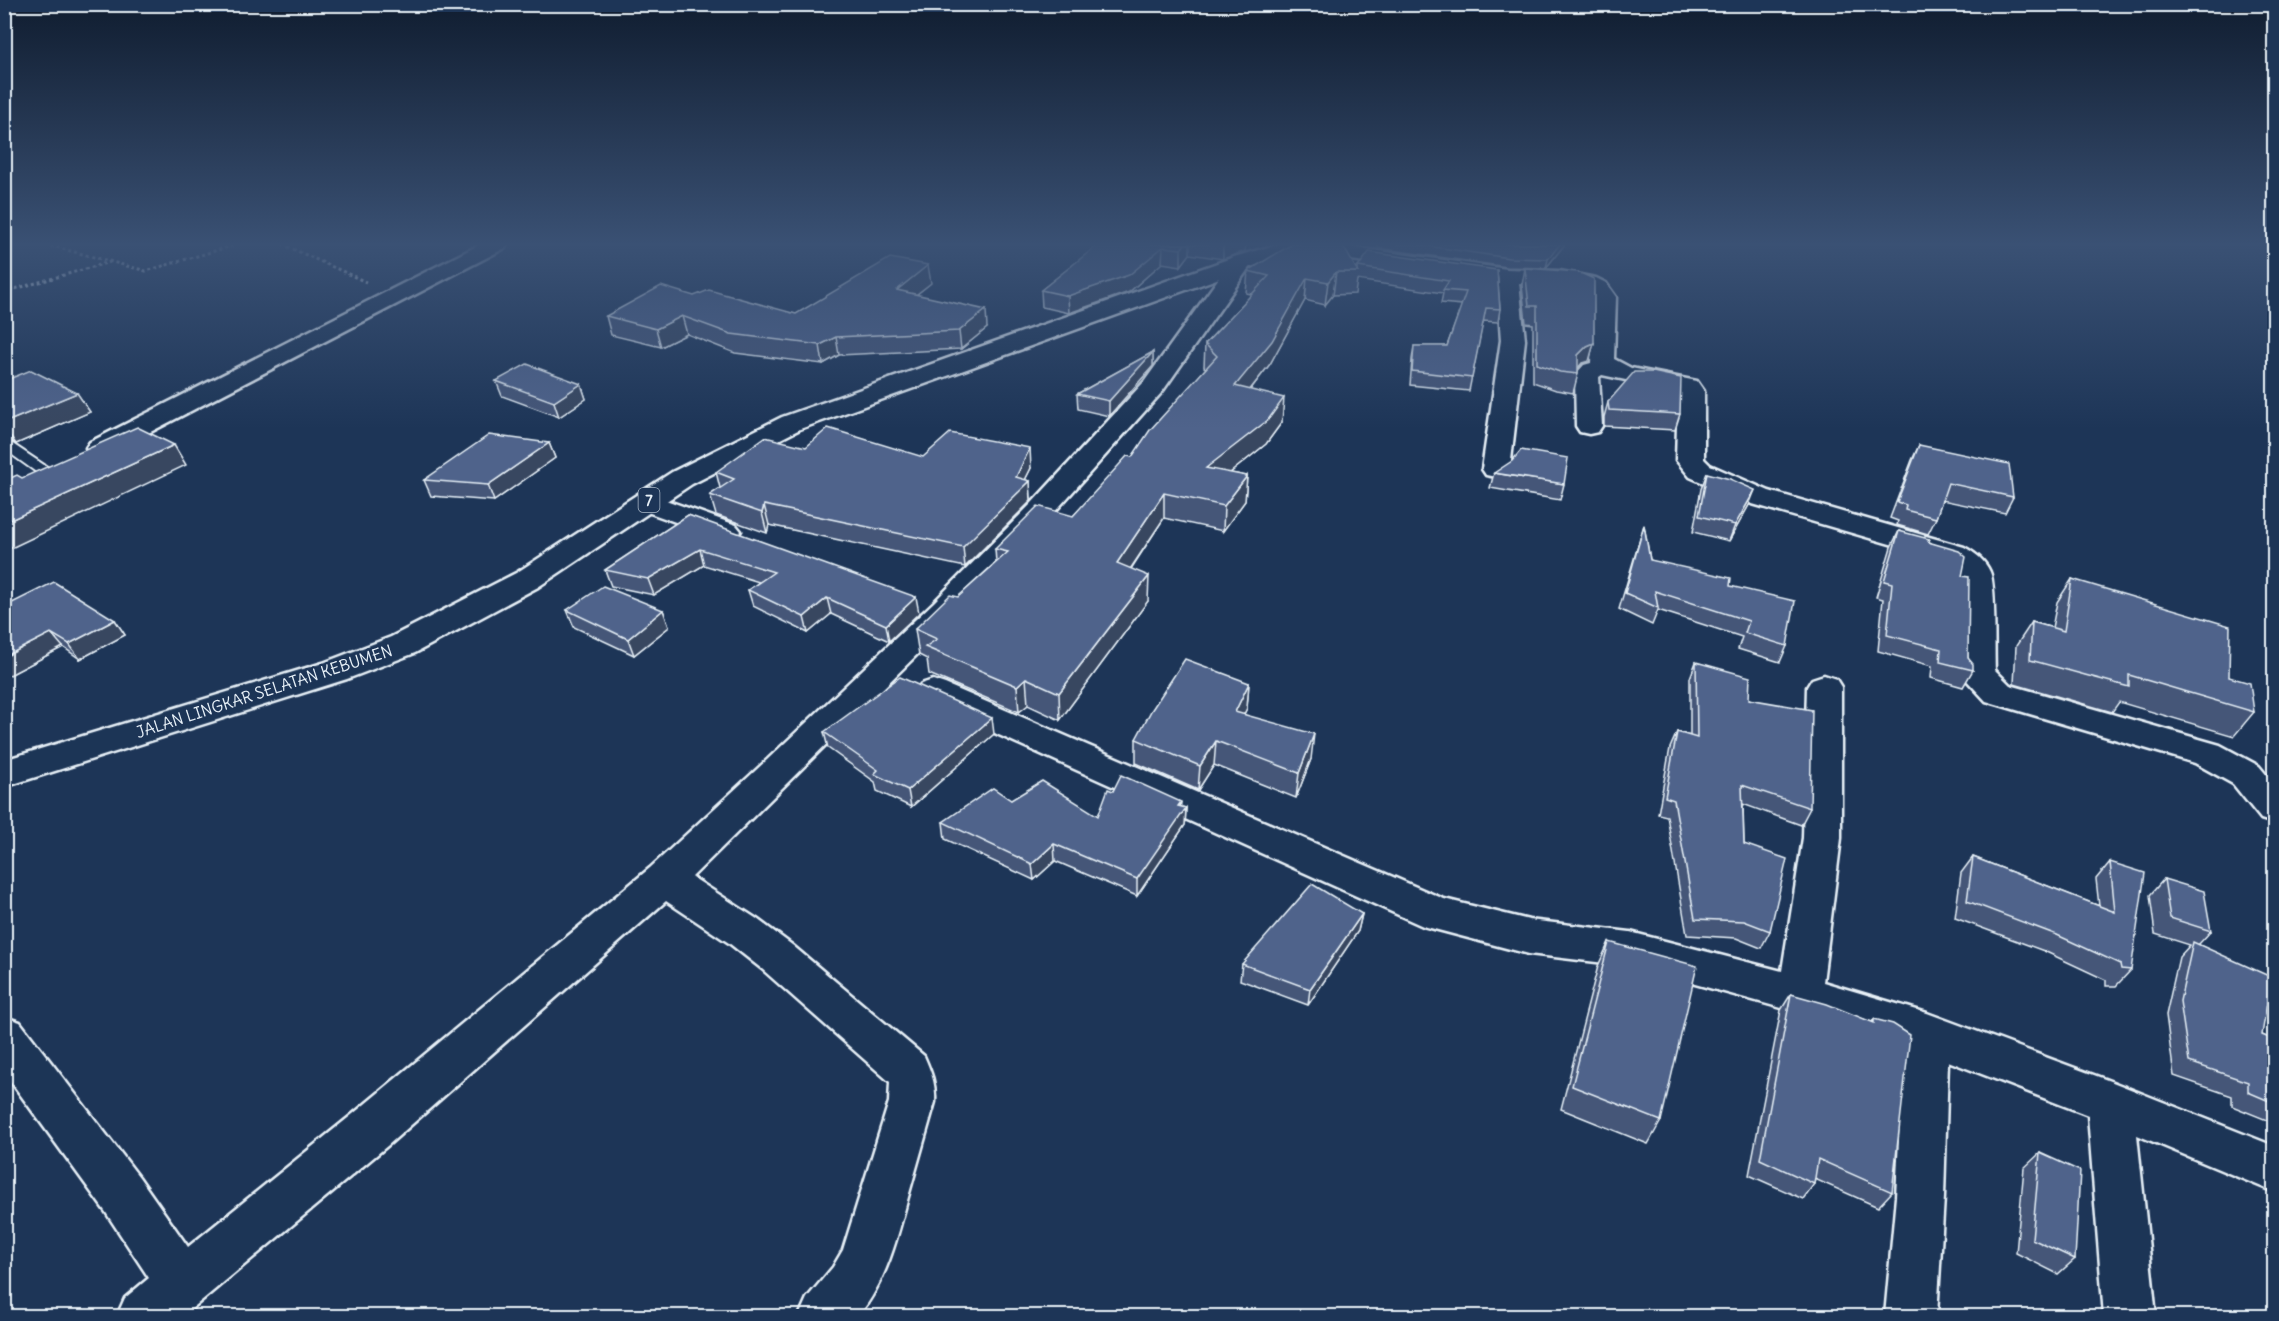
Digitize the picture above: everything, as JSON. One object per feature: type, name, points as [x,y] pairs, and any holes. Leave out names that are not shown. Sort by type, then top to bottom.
[{"type":"main road","points":[[22,487],[378,306]]},
{"type":"main road","name":"JALAN LINGKAR SELATAN KEBUMEN","points":[[4,774],[335,671],[403,645],[527,580],[682,478],[791,423],[1120,306]]},
{"type":"main road","points":[[143,1317],[370,1130],[663,879],[883,669],[929,603],[1041,510],[1153,387],[1211,306]]},
{"type":"main road","points":[[1496,470],[1514,340],[1510,306]]},
{"type":"main road","points":[[1604,306],[1601,353],[1602,361],[1606,366],[1617,371],[1688,386],[1691,391],[1690,460],[1700,471],[1759,496],[1953,553],[1969,562],[1975,568],[1977,577],[1978,674],[1998,693],[2207,754],[2246,776],[2274,809]]},
{"type":"main road","points":[[1590,426],[1587,375],[1606,366]]},
{"type":"main road","points":[[646,502],[757,542]]},
{"type":"main road","points":[[883,669],[1437,914],[1529,937],[1630,950],[1800,994],[1927,1033],[2110,1102],[2274,1169]]},
{"type":"main road","points":[[1800,994],[1822,838],[1824,687]]},
{"type":"main road","points":[[663,879],[743,931],[777,957],[908,1070],[913,1084],[912,1102],[870,1244],[851,1285],[825,1317]]},
{"type":"main road","points":[[1911,1317],[1920,1197],[1927,1033]]},
{"type":"main road","points":[[4,1036],[122,1194],[183,1283]]},
{"type":"main road","points":[[2110,1102],[2130,1317]]},
{"type":"lane","points":[[8,445],[66,465]]},
{"type":"building","points":[[625,306],[766,306],[796,314],[810,306],[967,306],[986,310],[959,331],[836,337],[820,345],[731,334],[682,316],[656,329],[606,316]]},
{"type":"building","points":[[1241,306],[1292,306],[1272,341],[1235,386],[1284,398],[1268,420],[1206,468],[1247,476],[1224,506],[1164,493],[1117,563],[1149,576],[1059,693],[1026,678],[1017,686],[925,647],[937,639],[915,629],[950,595],[958,597],[1008,552],[995,549],[1038,506],[1073,516],[1127,456],[1132,457],[1150,430],[1217,356],[1205,344]]},
{"type":"building","points":[[1461,306],[1500,306],[1500,309],[1486,308],[1472,378],[1412,371],[1414,346],[1447,346]]},
{"type":"building","points":[[1529,306],[1594,306],[1594,343],[1578,355],[1578,374],[1560,372],[1537,364],[1537,306]]},
{"type":"building","points":[[1153,352],[1109,401],[1077,394]]},
{"type":"building","points":[[527,364],[581,384],[554,402],[496,381]]},
{"type":"building","points":[[31,370],[77,393],[4,423],[4,381]]},
{"type":"building","points":[[1634,372],[1653,372],[1681,378],[1680,414],[1609,410],[1608,402]]},
{"type":"building","points":[[137,427],[174,445],[4,523],[4,481],[17,475],[22,478]]},
{"type":"building","points":[[828,428],[923,457],[950,433],[1030,448],[1016,477],[1030,481],[963,547],[764,505],[762,513],[710,495],[734,479],[716,472],[765,437],[806,447]]},
{"type":"building","points":[[489,435],[549,443],[488,485],[424,480]]},
{"type":"building","points":[[1919,445],[2009,464],[2013,497],[1948,483],[1936,518],[1905,510],[1906,505],[1897,502]]},
{"type":"building","points":[[1521,450],[1568,458],[1564,484],[1494,473],[1512,461]]},
{"type":"building","points":[[1707,473],[1730,479],[1755,490],[1735,525],[1699,516]]},
{"type":"building","points":[[688,515],[916,597],[886,625],[827,598],[804,617],[748,590],[774,572],[700,549],[648,579],[605,570]]},
{"type":"building","points":[[1644,525],[1650,560],[1731,578],[1730,586],[1795,601],[1787,646],[1745,633],[1749,621],[1655,591],[1658,608],[1625,593]]},
{"type":"building","points":[[1899,531],[1929,539],[1928,542],[1959,551],[1966,557],[1962,576],[1969,577],[1968,658],[1973,664],[1973,670],[1940,662],[1941,649],[1887,635],[1892,583],[1884,581]]},
{"type":"building","points":[[2072,579],[2230,626],[2229,677],[2250,683],[2254,712],[2129,675],[2129,687],[2030,660],[2032,622],[2064,631]]},
{"type":"building","points":[[54,582],[115,620],[69,644],[51,633],[4,657],[4,607]]},
{"type":"building","points":[[603,586],[663,610],[628,639],[567,610]]},
{"type":"building","points":[[1185,659],[1249,683],[1235,712],[1314,734],[1299,773],[1216,741],[1200,766],[1136,739],[1151,711]]},
{"type":"building","points":[[1696,662],[1750,677],[1749,699],[1812,710],[1810,808],[1742,785],[1744,844],[1787,859],[1770,931],[1744,921],[1695,919],[1674,800],[1665,797],[1677,732],[1697,738]]},
{"type":"building","points":[[900,677],[992,718],[908,790],[874,774],[878,770],[824,732]]},
{"type":"building","points":[[1121,775],[1181,802],[1178,806],[1186,808],[1137,879],[1054,844],[1032,864],[943,822],[993,788],[1011,800],[1042,781],[1098,816],[1108,789],[1113,791]]},
{"type":"building","points":[[1973,857],[2115,912],[2110,862],[2145,873],[2131,970],[2121,969],[2120,964],[2057,935],[1967,901]]},
{"type":"building","points":[[2164,879],[2204,891],[2211,931],[2170,918]]},
{"type":"building","points":[[1312,884],[1362,914],[1310,989],[1242,964]]},
{"type":"building","points":[[1609,942],[1697,966],[1661,1121],[1572,1086]]},
{"type":"building","points":[[2193,942],[2271,977],[2262,1035],[2274,1040],[2274,1103],[2248,1092],[2248,1082],[2189,1062],[2180,1001]]},
{"type":"building","points":[[1791,994],[1827,1004],[1874,1023],[1874,1019],[1893,1024],[1910,1035],[1892,1192],[1818,1159],[1814,1184],[1760,1159]]},
{"type":"building","points":[[2040,1153],[2080,1171],[2075,1259],[2032,1239]]}]
